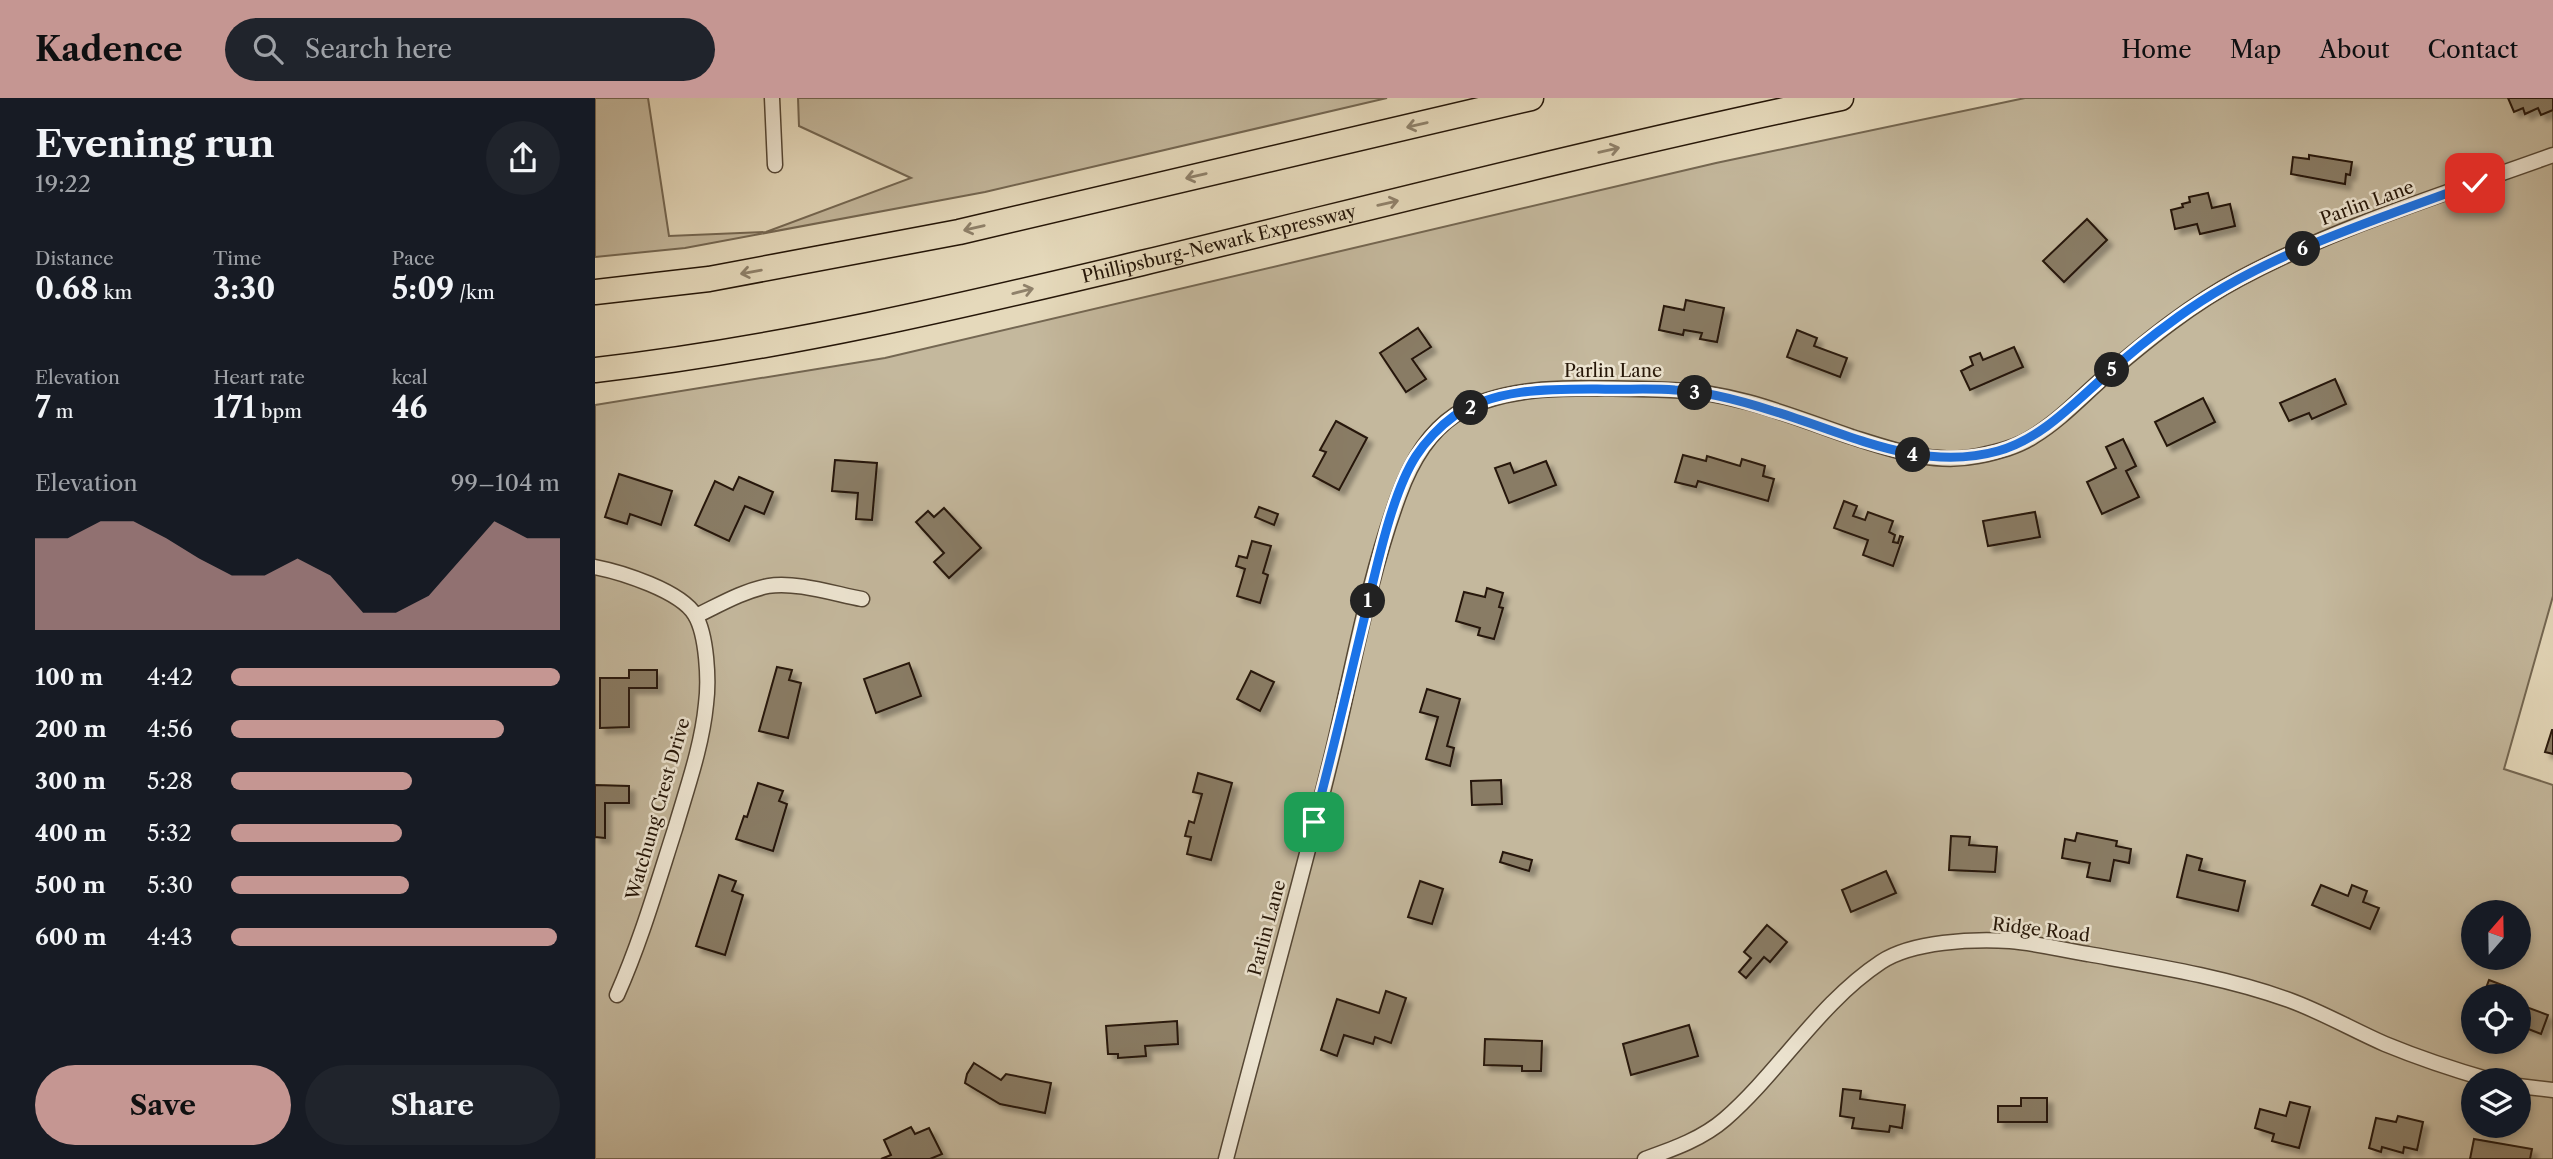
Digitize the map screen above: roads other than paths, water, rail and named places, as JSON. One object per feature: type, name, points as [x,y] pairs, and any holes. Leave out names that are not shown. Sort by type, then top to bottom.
[{"type":"highway","points":[[595,292],[709,279],[946,234],[1531,98]]},
{"type":"highway","name":"Phillipsburg-Newark Expressway","points":[[595,370],[807,337],[986,300],[1668,136],[1841,98]]},
{"type":"highway","points":[[595,387],[808,351],[986,300]]},
{"type":"street","points":[[772,98],[775,165]]},
{"type":"street","name":"Parlin Lane","points":[[1226,1159],[1331,757],[1378,561],[1399,493],[1416,456],[1456,414],[1484,401],[1514,393],[1569,389],[1678,390],[1773,410],[1907,455],[1969,458],[2001,451],[2033,437],[2179,316],[2238,280],[2318,241],[2553,155]]},
{"type":"street","points":[[595,567],[667,592],[696,616],[751,590],[771,586],[795,587],[862,599]]},
{"type":"street","name":"Watchung Crest Drive","points":[[617,995],[638,947],[702,732],[708,675],[696,616]]},
{"type":"street","name":"Ridge Road","points":[[1645,1159],[1683,1146],[1723,1121],[1764,1081],[1829,1007],[1864,974],[1884,960],[1909,950],[1952,942],[2011,942],[2121,960],[2251,987],[2291,1001],[2386,1044],[2461,1070]]},
{"type":"street","points":[[2531,1087],[2553,1090]]}]
